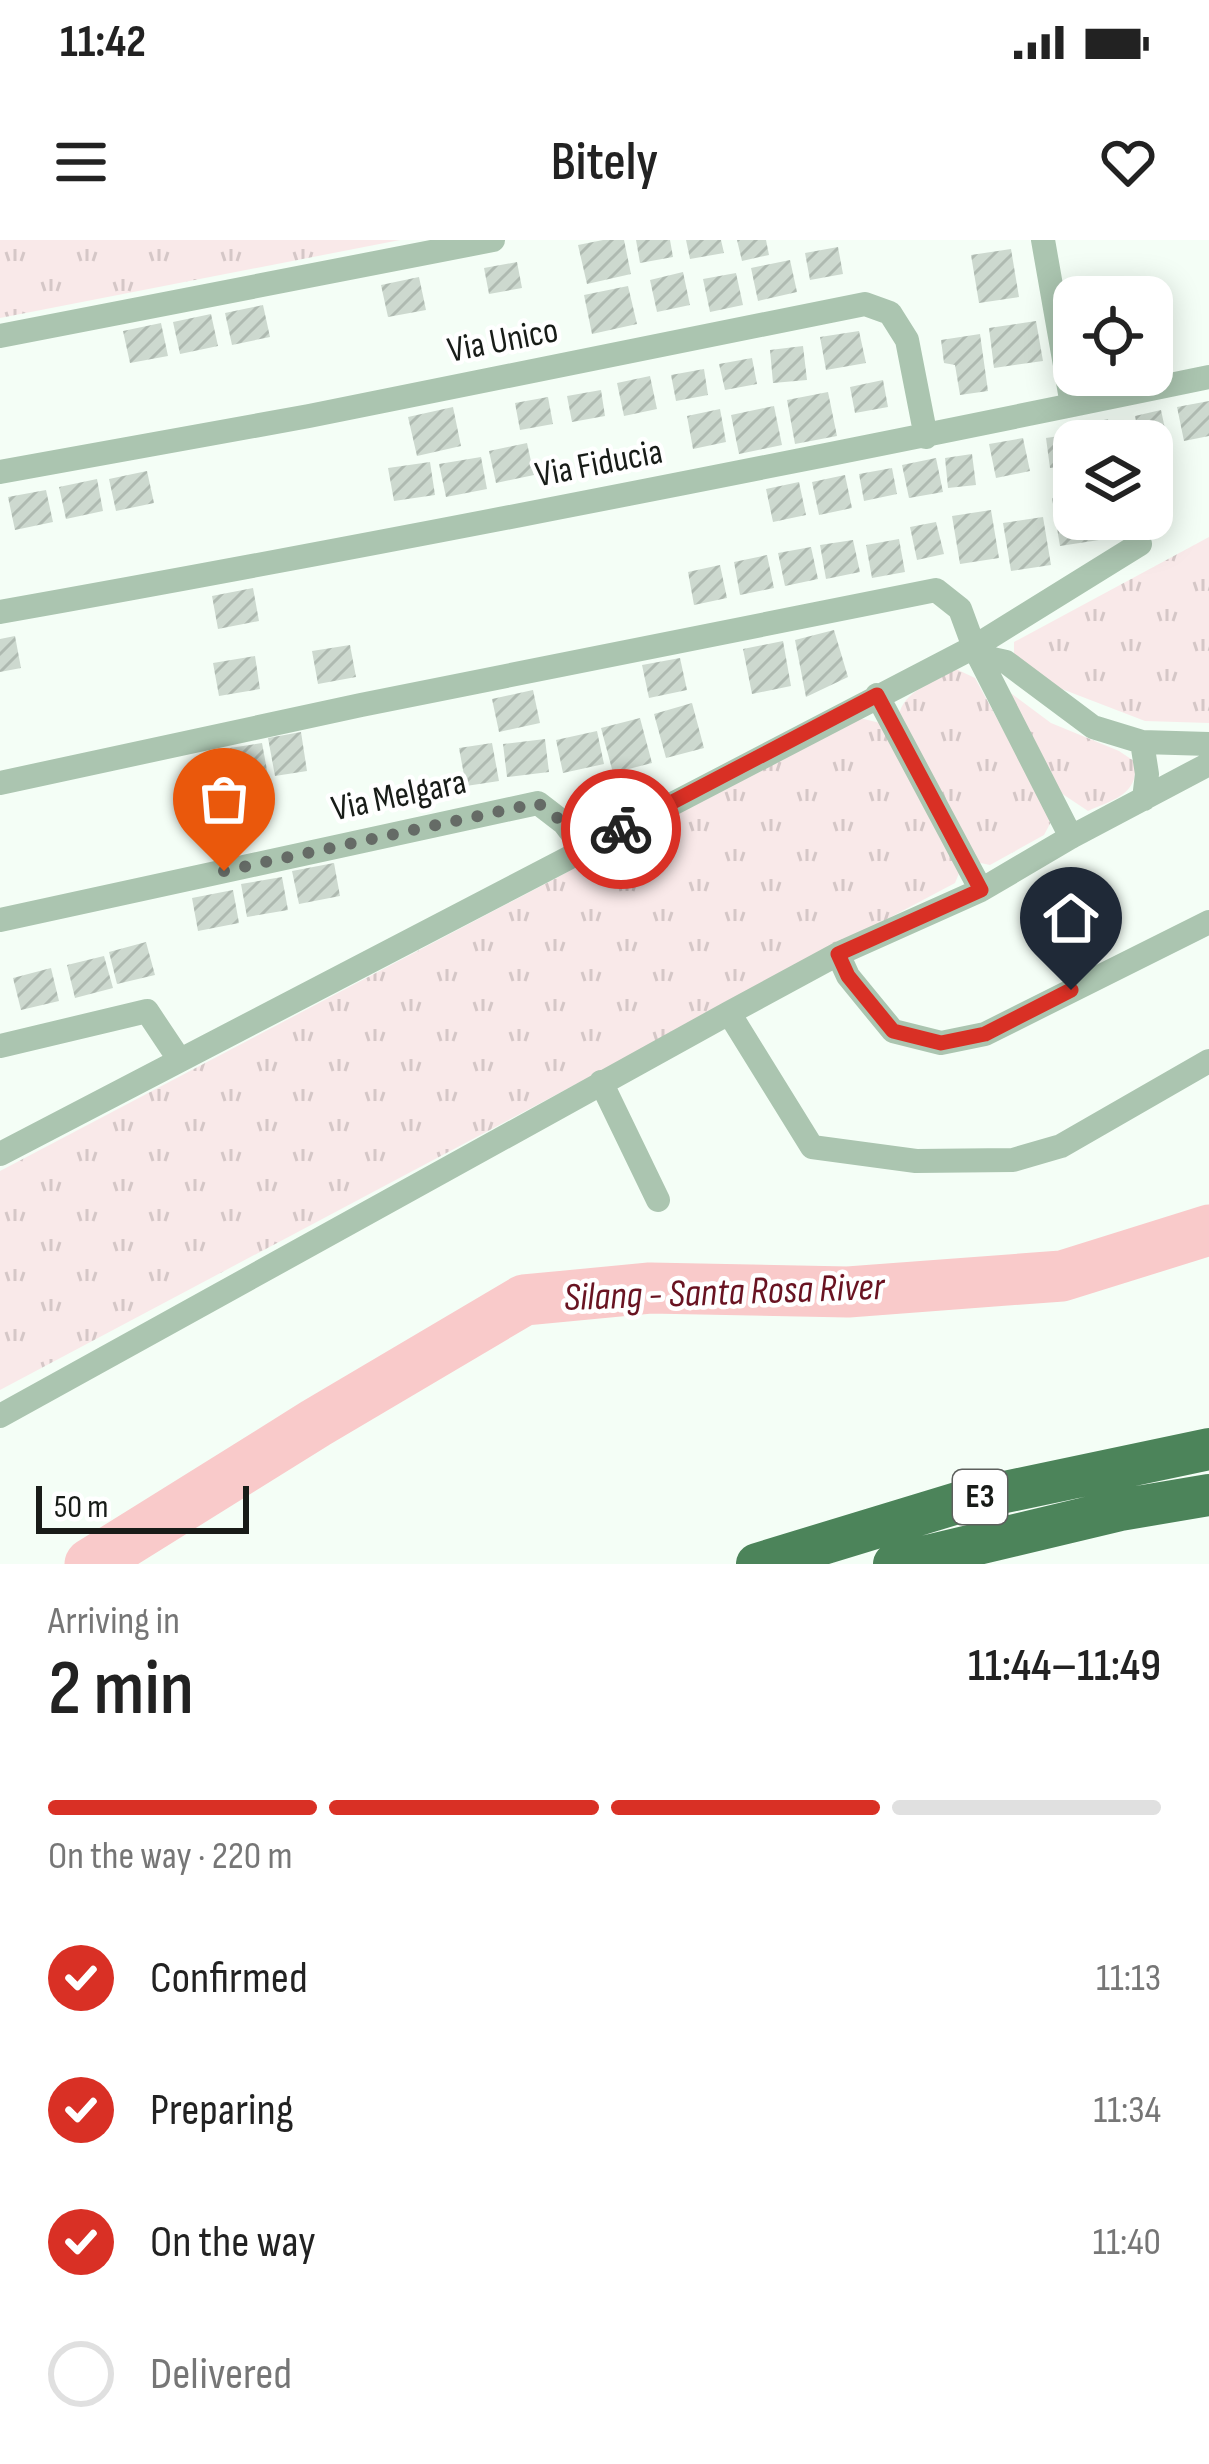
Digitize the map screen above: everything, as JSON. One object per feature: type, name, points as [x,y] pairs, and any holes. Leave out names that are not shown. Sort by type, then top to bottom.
[{"type":"highway","name":"E3","points":[[757,1564],[967,1500],[1209,1449]]},
{"type":"highway","name":"E3","points":[[894,1564],[1120,1510],[1209,1495]]},
{"type":"street","points":[[0,336],[493,240]]},
{"type":"street","points":[[1043,240],[1072,405]]},
{"type":"street","name":"Via Unico","points":[[0,472],[309,416],[865,304],[890,313],[907,340],[926,437]]},
{"type":"street","name":"Via Fiducia","points":[[0,612],[328,554],[1209,377]]},
{"type":"street","points":[[2,1145],[179,1059],[877,695],[976,651],[1140,544]]},
{"type":"street","points":[[0,783],[936,590],[960,609],[976,651],[1071,837]]},
{"type":"street","points":[[976,651],[1006,662],[1094,727],[1142,742],[1209,744]]},
{"type":"street","points":[[877,695],[981,890]]},
{"type":"street","points":[[1142,742],[1147,774],[1144,799]]},
{"type":"street","points":[[0,1416],[730,1012],[838,954],[981,890],[1209,764]]},
{"type":"street","name":"Via Melgara","points":[[0,920],[538,803],[564,823],[584,849]]},
{"type":"street","points":[[838,954],[848,976],[893,1031],[941,1043],[985,1034],[1209,922]]},
{"type":"street","points":[[0,1046],[147,1011],[179,1059]]},
{"type":"street","points":[[730,1012],[812,1147],[916,1161],[1013,1160],[1061,1146],[1209,1061]]},
{"type":"street","points":[[601,1082],[658,1200]]},
{"type":"green space","points":[[0,240],[400,240],[0,318]]},
{"type":"green space","points":[[1209,537],[1209,723],[1145,721],[1054,686],[1014,656],[1014,642]]},
{"type":"green space","points":[[956,669],[975,678],[1052,820],[1044,835],[990,865],[976,862],[899,716],[913,693]]},
{"type":"green space","points":[[1000,685],[1051,723],[1134,761],[1129,788],[1088,811],[1058,791]]},
{"type":"green space","points":[[860,718],[880,723],[960,871],[955,883],[0,1390],[0,1171]]},
{"type":"building","points":[[624,240],[631,274],[587,284],[578,245]]},
{"type":"building","points":[[636,240],[670,240],[673,257],[640,263]]},
{"type":"building","points":[[686,240],[721,240],[724,253],[690,259]]},
{"type":"building","points":[[737,240],[766,240],[769,255],[742,261]]},
{"type":"building","points":[[838,247],[843,274],[810,280],[805,253]]},
{"type":"building","points":[[1011,249],[1019,297],[979,303],[971,255]]},
{"type":"building","points":[[790,260],[797,292],[758,301],[751,268]]},
{"type":"building","points":[[517,262],[522,288],[489,294],[484,268]]},
{"type":"building","points":[[683,272],[690,305],[657,312],[650,280]]},
{"type":"building","points":[[736,273],[743,305],[710,312],[703,279]]},
{"type":"building","points":[[419,277],[426,310],[388,317],[381,285]]},
{"type":"building","points":[[628,286],[637,324],[592,334],[584,295]]},
{"type":"building","points":[[263,305],[270,337],[232,345],[225,313]]},
{"type":"building","points":[[211,314],[218,346],[180,354],[173,322]]},
{"type":"building","points":[[1036,321],[1043,361],[994,368],[989,328]]},
{"type":"building","points":[[161,323],[168,356],[130,363],[123,331]]},
{"type":"building","points":[[859,331],[866,363],[826,370],[820,337]]},
{"type":"building","points":[[980,334],[988,391],[960,395],[955,365],[944,363],[941,340]]},
{"type":"building","points":[[803,346],[807,380],[773,383],[770,350]]},
{"type":"building","points":[[752,358],[757,384],[725,390],[719,364]]},
{"type":"building","points":[[704,369],[708,395],[676,401],[671,375]]},
{"type":"building","points":[[650,376],[657,409],[624,416],[617,383]]},
{"type":"building","points":[[883,380],[888,407],[855,413],[850,387]]},
{"type":"building","points":[[601,390],[605,416],[572,422],[567,396]]},
{"type":"building","points":[[828,392],[837,436],[795,444],[787,400]]},
{"type":"building","points":[[548,397],[553,424],[520,430],[515,403]]},
{"type":"building","points":[[1209,401],[1209,436],[1184,441],[1177,407]]},
{"type":"building","points":[[774,406],[782,445],[739,454],[731,415]]},
{"type":"building","points":[[453,407],[461,446],[417,456],[408,417]]},
{"type":"building","points":[[720,409],[726,442],[693,449],[687,416]]},
{"type":"building","points":[[1161,410],[1163,420],[1136,420],[1135,416]]},
{"type":"building","points":[[1053,437],[1053,468],[1050,468],[1046,438]]},
{"type":"building","points":[[1023,438],[1030,471],[996,478],[989,444]]},
{"type":"building","points":[[527,443],[534,475],[496,483],[489,451]]},
{"type":"building","points":[[972,454],[976,485],[948,488],[945,458]]},
{"type":"building","points":[[481,457],[487,489],[446,497],[439,464]]},
{"type":"building","points":[[936,458],[943,492],[909,498],[902,465]]},
{"type":"building","points":[[430,462],[435,495],[394,501],[388,468]]},
{"type":"building","points":[[892,468],[897,494],[864,501],[859,474]]},
{"type":"building","points":[[147,471],[154,503],[116,511],[109,479]]},
{"type":"building","points":[[845,475],[852,508],[819,515],[812,482]]},
{"type":"building","points":[[97,479],[103,511],[66,519],[59,487]]},
{"type":"building","points":[[799,482],[806,515],[773,522],[766,489]]},
{"type":"building","points":[[46,490],[53,522],[15,530],[8,497]]},
{"type":"building","points":[[991,510],[999,558],[960,564],[952,516]]},
{"type":"building","points":[[1043,517],[1051,565],[1011,571],[1003,523]]},
{"type":"building","points":[[936,522],[944,554],[917,560],[910,527]]},
{"type":"building","points":[[899,539],[905,572],[872,578],[866,545]]},
{"type":"building","points":[[853,540],[860,572],[826,579],[820,545]]},
{"type":"building","points":[[1059,540],[1099,540],[1060,546]]},
{"type":"building","points":[[811,547],[818,579],[785,586],[778,553]]},
{"type":"building","points":[[767,555],[774,588],[740,595],[734,562]]},
{"type":"building","points":[[720,565],[727,598],[694,605],[688,572]]},
{"type":"building","points":[[253,588],[259,621],[218,629],[212,596]]},
{"type":"building","points":[[834,630],[848,677],[806,697],[795,640]]},
{"type":"building","points":[[15,636],[21,668],[0,672],[0,639]]},
{"type":"building","points":[[783,641],[791,686],[752,694],[743,649]]},
{"type":"building","points":[[350,645],[356,677],[318,684],[312,651]]},
{"type":"building","points":[[255,656],[260,689],[219,696],[213,663]]},
{"type":"building","points":[[680,658],[687,690],[649,698],[642,665]]},
{"type":"building","points":[[533,690],[540,723],[499,732],[492,699]]},
{"type":"building","points":[[692,703],[704,748],[666,758],[654,714]]},
{"type":"building","points":[[640,718],[652,763],[613,773],[601,728]]},
{"type":"building","points":[[597,731],[604,764],[563,773],[556,740]]},
{"type":"building","points":[[301,732],[307,771],[275,776],[268,738]]},
{"type":"building","points":[[545,739],[549,772],[507,777],[503,744]]},
{"type":"building","points":[[262,743],[269,781],[236,786],[230,748]]},
{"type":"building","points":[[492,743],[499,781],[466,786],[459,748]]},
{"type":"building","points":[[223,799],[229,836],[197,842],[190,804]]},
{"type":"building","points":[[334,863],[340,896],[299,904],[292,871]]},
{"type":"building","points":[[282,877],[288,910],[247,917],[241,884]]},
{"type":"building","points":[[233,890],[239,923],[198,931],[192,898]]},
{"type":"building","points":[[146,942],[155,975],[117,984],[109,952]]},
{"type":"building","points":[[104,956],[113,988],[75,998],[67,965]]},
{"type":"building","points":[[51,968],[59,1001],[21,1010],[13,978]]},
{"type":"waterway","name":"Silang - Santa Rosa River","points":[[90,1564],[524,1300],[650,1288],[848,1292],[1062,1276],[1209,1230]]},
{"type":"way so far","points":[[224,871],[538,803],[564,823],[584,849],[621,829]]},
{"type":"route","points":[[621,829],[877,695],[981,890],[838,954],[848,976],[893,1031],[941,1043],[985,1034],[1071,990]]}]
